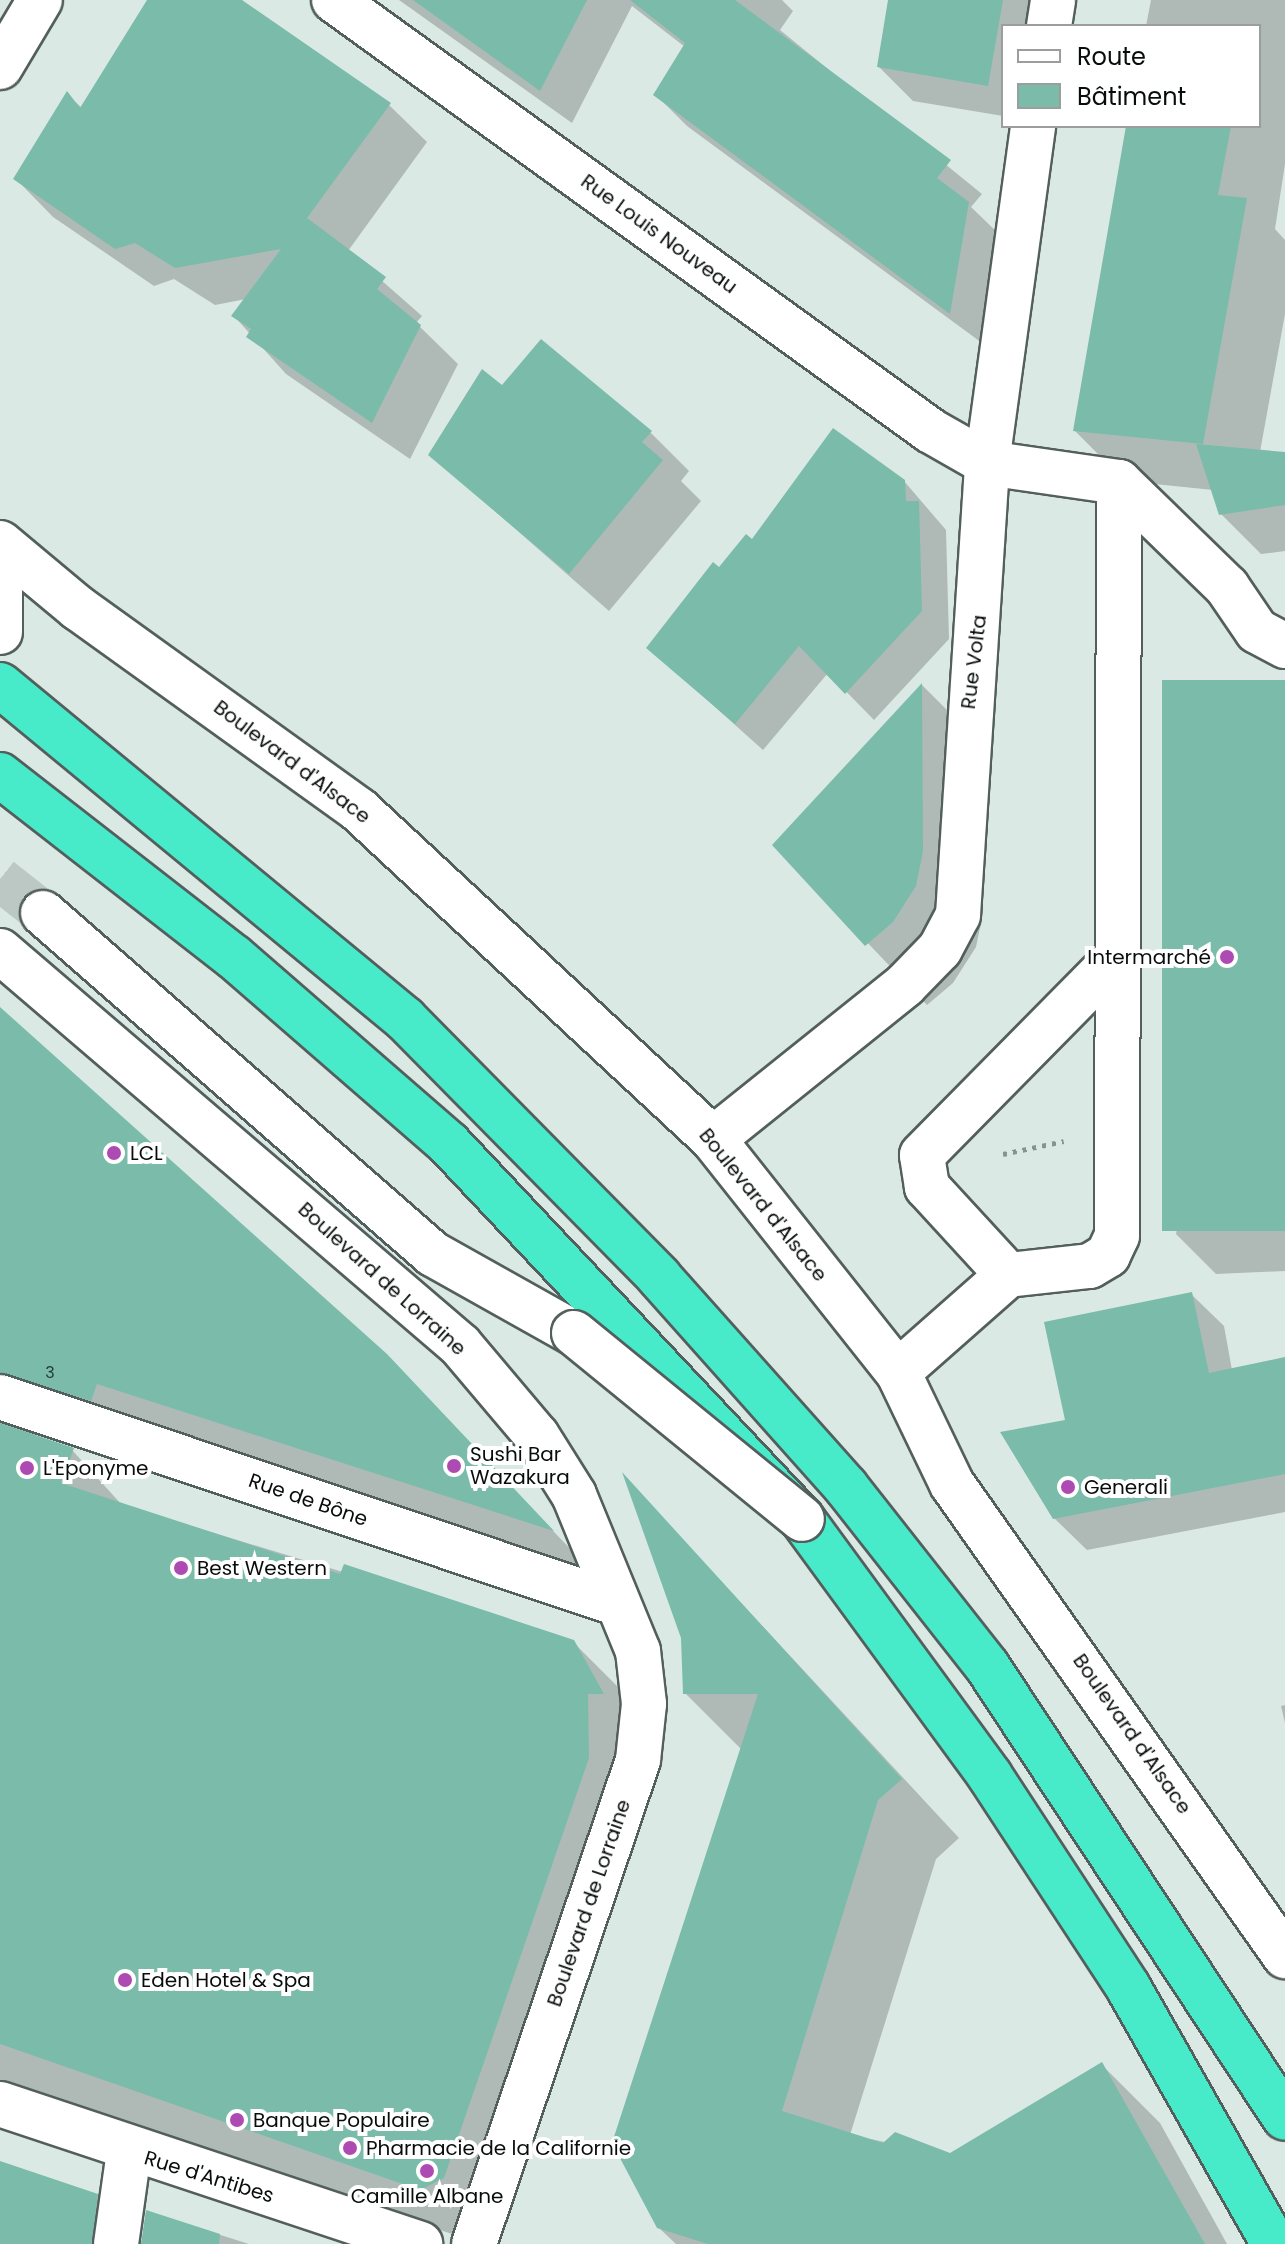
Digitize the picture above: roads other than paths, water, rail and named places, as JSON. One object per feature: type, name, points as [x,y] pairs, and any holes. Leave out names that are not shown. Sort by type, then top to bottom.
[{"type":"highway","points":[[0,685],[405,1019],[649,1266],[846,1487],[987,1666],[1285,2118]]},
{"type":"highway","points":[[0,775],[234,957],[449,1144],[802,1519],[965,1740],[1128,1987],[1274,2244]]},
{"type":"street","points":[[0,67],[40,0]]},
{"type":"street","name":"Rue Louis Nouveau","points":[[334,0],[911,417],[987,463]]},
{"type":"street","points":[[1049,24],[1053,0]]},
{"type":"street","name":"Rue Volta","points":[[713,1139],[905,985],[940,949],[958,915],[987,463],[1033,128]]},
{"type":"street","points":[[987,463],[1119,482],[1227,587],[1257,631],[1285,646]]},
{"type":"street","points":[[898,1372],[1008,1275],[1090,1266],[1108,1255],[1122,1204],[1113,961],[1119,482]]},
{"type":"street","name":"Boulevard d'Alsace","points":[[0,543],[78,608],[359,810],[713,1139],[898,1372],[952,1484],[1285,1956]]},
{"type":"street","points":[[0,591],[0,632]]},
{"type":"street","points":[[43,913],[433,1254],[503,1298],[574,1333],[802,1519]]},
{"type":"street","name":"Boulevard de Lorraine","points":[[0,951],[460,1345],[537,1436],[574,1495],[638,1651],[644,1704],[638,1760],[474,2244]]},
{"type":"street","points":[[1008,1275],[920,1172],[931,1141],[1061,1021],[1113,961]]},
{"type":"street","points":[[460,1345],[503,1298]]},
{"type":"street","name":"Rue de Bône","points":[[0,1397],[616,1603]]},
{"type":"street","name":"Rue d'Antibes","points":[[0,2104],[129,2152],[420,2244]]},
{"type":"street","points":[[116,2244],[129,2152]]},
{"type":"tunnel","points":[[0,879],[43,913]]},
{"type":"place","name":"Intermarché","points":[[1227,957]]},
{"type":"place","name":"LCL","points":[[114,1153]]},
{"type":"place","name":"Sushi Bar Wazakura","points":[[454,1466]]},
{"type":"place","name":"L'Eponyme","points":[[27,1468]]},
{"type":"place","name":"Generali","points":[[1068,1487]]},
{"type":"place","name":"Best Western","points":[[181,1568]]},
{"type":"place","name":"Eden Hotel & Spa","points":[[125,1980]]},
{"type":"place","name":"Banque Populaire","points":[[237,2120]]},
{"type":"place","name":"Pharmacie de la Californie","points":[[350,2148]]},
{"type":"place","name":"Camille Albane","points":[[427,2171]]}]
